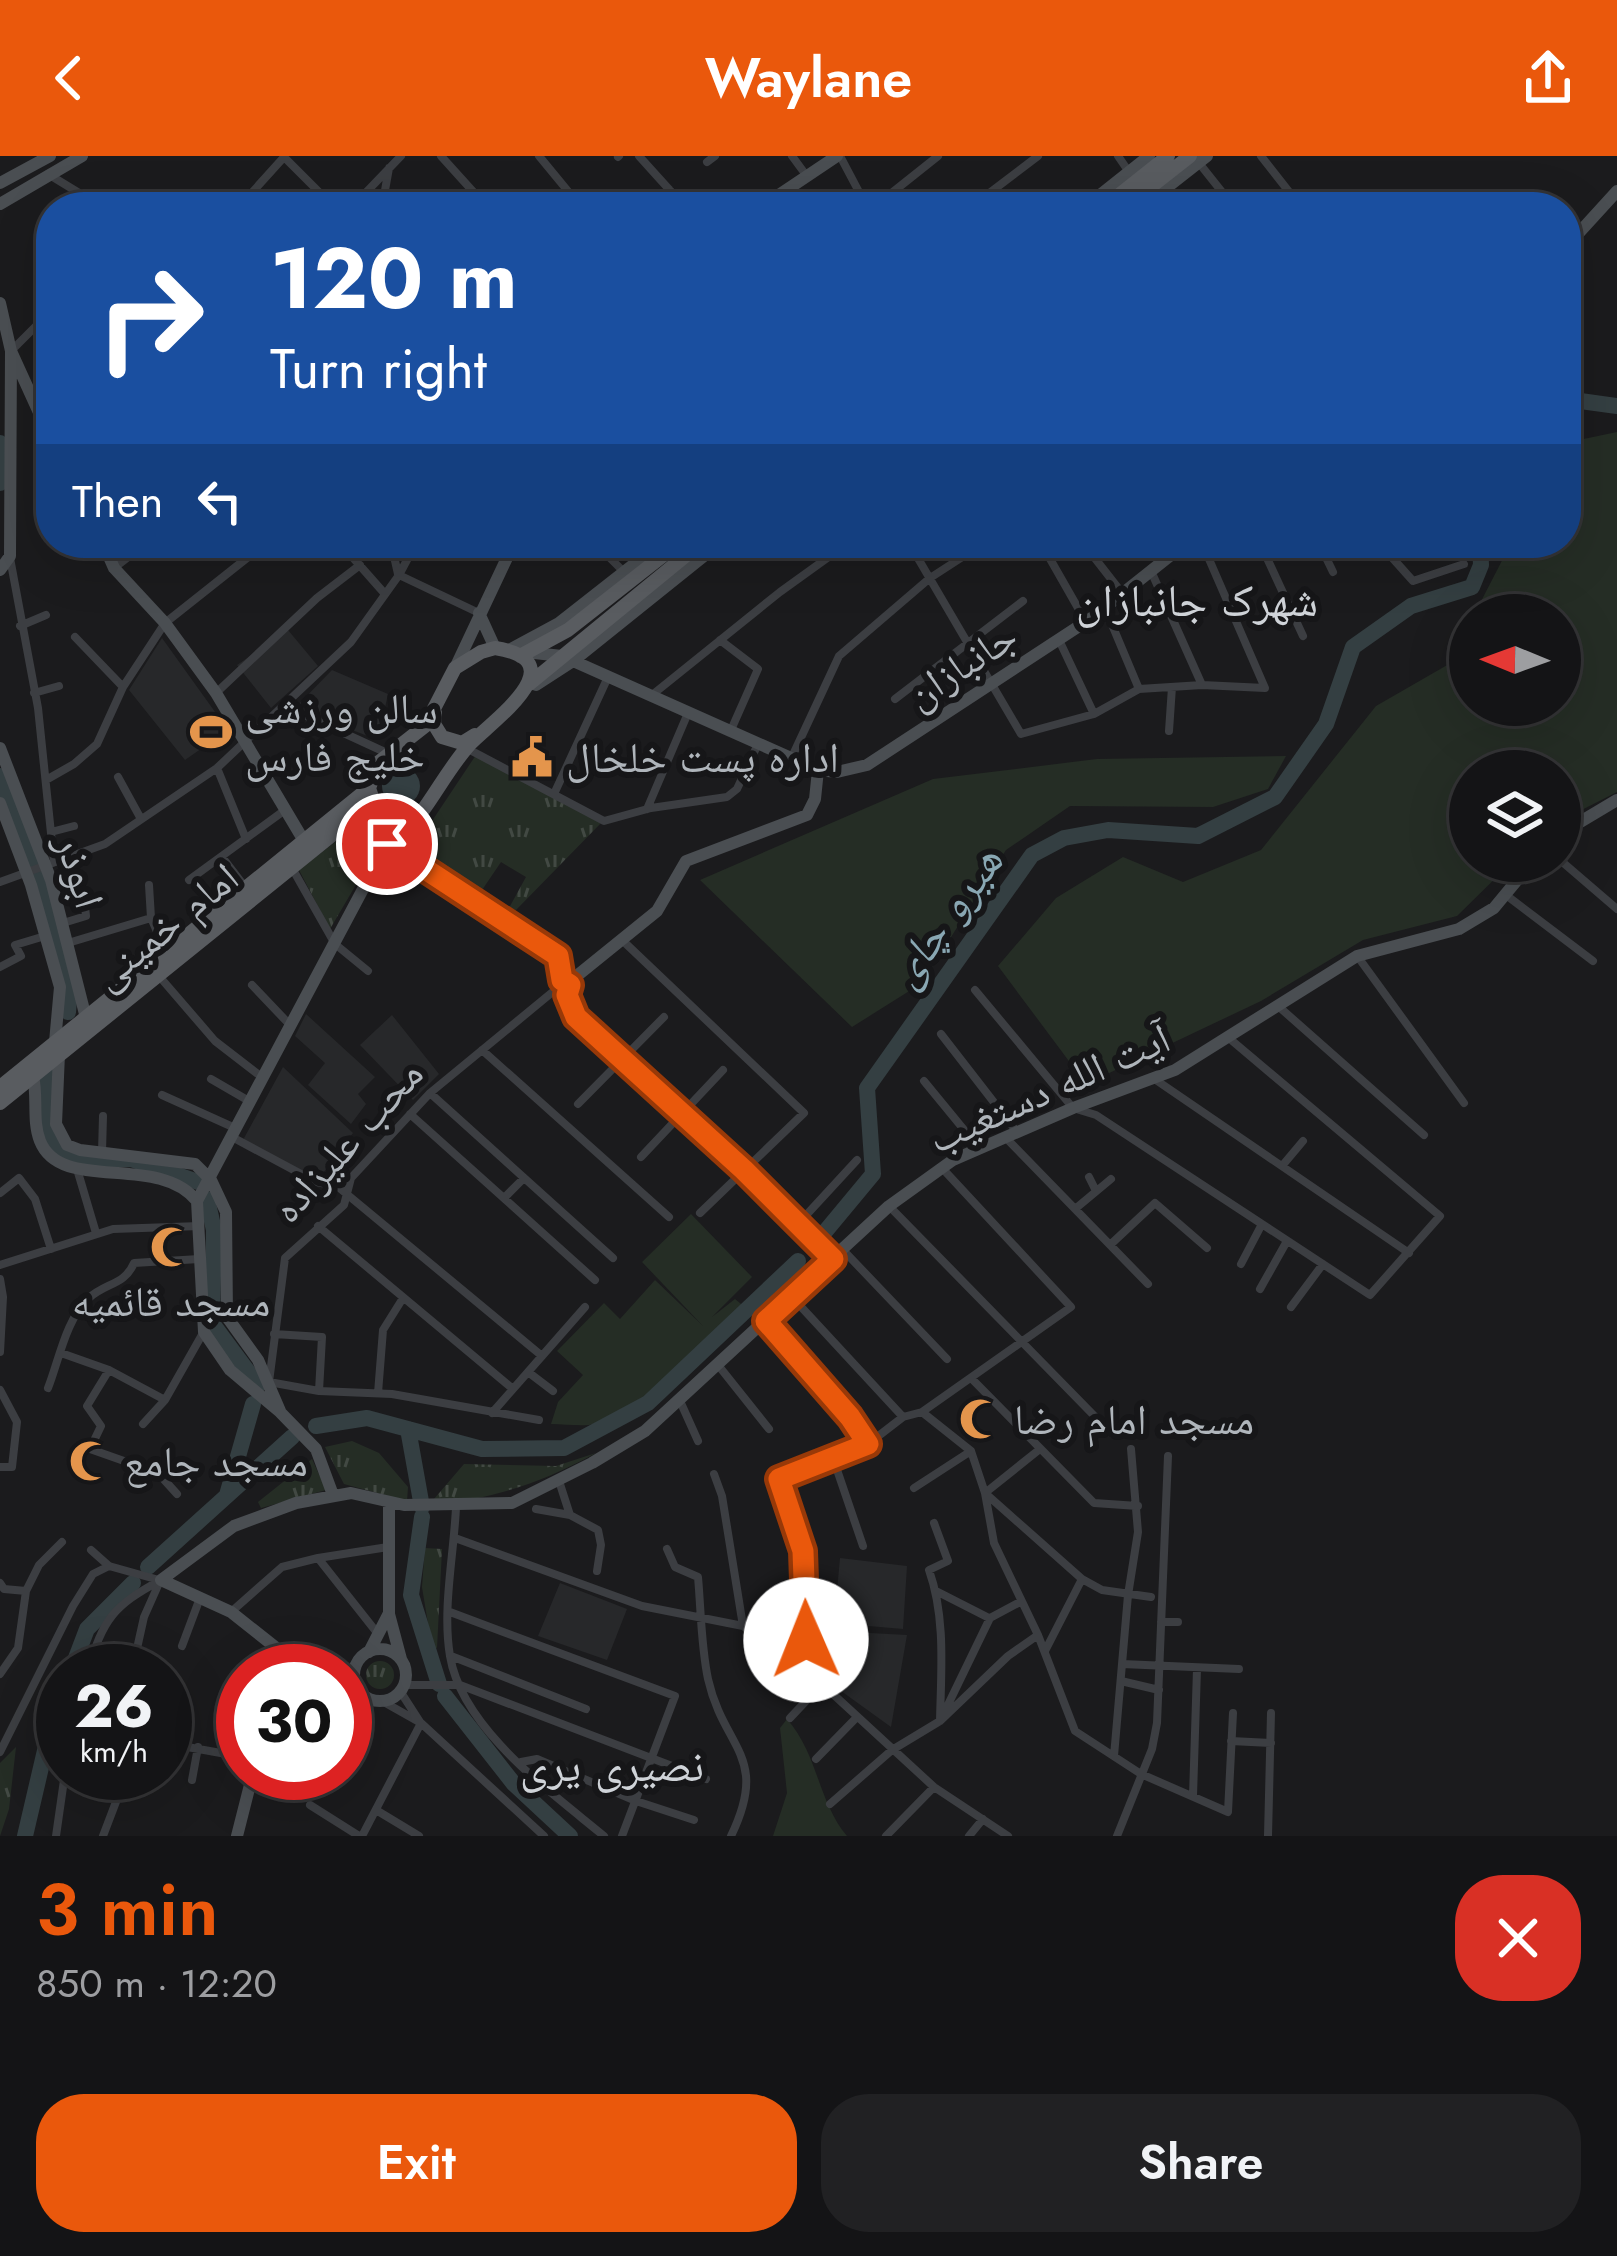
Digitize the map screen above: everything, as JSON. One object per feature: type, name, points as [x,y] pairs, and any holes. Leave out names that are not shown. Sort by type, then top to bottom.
[{"type":"main road","points":[[0,183],[50,156]]},
{"type":"main road","points":[[0,204],[82,156]]},
{"type":"main road","points":[[783,192],[839,156]]},
{"type":"main road","points":[[1104,192],[1149,156]]},
{"type":"main road","points":[[1123,192],[1168,156]]},
{"type":"main road","points":[[1164,192],[1199,158]]},
{"type":"main road","points":[[1148,192],[1199,158]]},
{"type":"main road","points":[[1581,231],[1617,191]]},
{"type":"main road","points":[[0,303],[11,351],[36,409]]},
{"type":"main road","points":[[0,570],[10,556],[11,351]]},
{"type":"main road","points":[[110,558],[216,693],[304,841]]},
{"type":"main road","points":[[411,818],[389,818],[371,795],[372,774],[389,754],[415,738],[435,708],[506,558]]},
{"type":"main road","points":[[512,651],[559,623],[642,558]]},
{"type":"main road","points":[[512,651],[568,630],[660,558]]},
{"type":"main road","points":[[567,659],[684,558]]},
{"type":"main road","points":[[197,1201],[387,844],[421,813],[466,748],[527,688],[700,558]]},
{"type":"main road","name":"جانبازان","points":[[818,770],[837,772],[867,765],[1086,622],[1167,558]]},
{"type":"main road","points":[[479,613],[530,672],[527,688]]},
{"type":"main road","points":[[455,668],[481,652],[567,659],[818,770]]},
{"type":"main road","points":[[435,708],[434,724],[450,740],[462,742],[484,730]]},
{"type":"main road","name":"ابوذر","points":[[0,748],[50,863],[86,1018]]},
{"type":"main road","name":"محب علیزاده","points":[[563,987],[657,911],[686,862],[807,815],[818,770]]},
{"type":"main road","name":"امام خمینی","points":[[0,1103],[33,1076],[86,1018],[245,887],[371,795]]},
{"type":"main road","name":"امام خمینی","points":[[0,1087],[158,974],[292,867],[371,795]]},
{"type":"main road","points":[[1581,821],[1617,800]]},
{"type":"main road","points":[[0,803],[60,987],[58,1136],[80,1150],[194,1164],[211,1180],[226,1212],[227,1317],[258,1360],[280,1412]]},
{"type":"main road","points":[[387,844],[558,956],[563,987],[576,1017],[798,1224],[838,1255]]},
{"type":"main road","name":"آیت الله دستغیب","points":[[388,1502],[430,1507],[512,1503],[559,1480],[645,1431],[889,1206],[942,1168],[1011,1134],[1153,1078],[1230,1039],[1357,956],[1460,929],[1494,908],[1516,882]]},
{"type":"main road","points":[[33,1076],[37,1134],[53,1160],[77,1169],[167,1178],[185,1186],[197,1201],[204,1332],[230,1370],[316,1449],[333,1495]]},
{"type":"main road","points":[[155,1579],[234,1526],[275,1509],[351,1493],[388,1502],[388,1614],[401,1659],[403,1688],[382,1701],[372,1697]]},
{"type":"main road","points":[[155,1579],[231,1612],[271,1644]]},
{"type":"main road","points":[[372,1646],[388,1614]]},
{"type":"main road","points":[[372,1652],[386,1650],[401,1659]]},
{"type":"main road","points":[[237,1836],[246,1800]]},
{"type":"street","points":[[366,192],[401,156]]},
{"type":"street","points":[[441,156],[473,192]]},
{"type":"street","points":[[539,156],[569,192]]},
{"type":"street","points":[[792,156],[807,176]]},
{"type":"street","points":[[839,156],[862,192]]},
{"type":"street","points":[[891,192],[938,156]]},
{"type":"street","points":[[991,192],[1038,156]]},
{"type":"street","points":[[1118,156],[1129,172]]},
{"type":"street","points":[[1261,156],[1289,192]]},
{"type":"street","points":[[252,192],[284,157],[319,192]]},
{"type":"street","points":[[642,157],[672,192]]},
{"type":"street","points":[[1199,158],[1223,192]]},
{"type":"street","points":[[385,192],[389,168]]},
{"type":"street","points":[[48,174],[77,192]]},
{"type":"street","points":[[665,192],[669,189]]},
{"type":"street","points":[[11,351],[36,326]]},
{"type":"street","points":[[10,556],[46,780],[50,863]]},
{"type":"street","points":[[114,568],[127,558]]},
{"type":"street","points":[[46,780],[97,744],[123,687],[165,623],[247,558]]},
{"type":"street","points":[[354,558],[384,593]]},
{"type":"street","points":[[395,558],[399,575]]},
{"type":"street","points":[[0,882],[105,844],[217,768],[351,642],[408,558]]},
{"type":"street","points":[[610,558],[624,572]]},
{"type":"street","points":[[651,696],[828,558]]},
{"type":"street","points":[[918,558],[1021,734],[1094,714],[1139,689],[1265,688],[1209,558]]},
{"type":"street","points":[[791,759],[839,656],[930,578],[961,558]]},
{"type":"street","points":[[1050,558],[1086,622]]},
{"type":"street","points":[[1095,558],[1123,594]]},
{"type":"street","points":[[1267,558],[1303,636]]},
{"type":"street","points":[[1327,558],[1334,572]]},
{"type":"street","points":[[1390,558],[1413,581],[1464,564]]},
{"type":"street","points":[[216,693],[317,598],[360,565]]},
{"type":"street","points":[[1151,571],[1202,685]]},
{"type":"street","points":[[399,575],[479,613]]},
{"type":"street","points":[[896,699],[1022,602]]},
{"type":"street","points":[[1105,608],[1139,689]]},
{"type":"street","points":[[20,626],[46,615]]},
{"type":"street","points":[[75,637],[123,687]]},
{"type":"street","points":[[720,640],[758,669],[730,731]]},
{"type":"street","points":[[1059,640],[1094,714]]},
{"type":"street","points":[[554,794],[608,676]]},
{"type":"street","points":[[34,694],[59,686]]},
{"type":"street","points":[[1169,731],[1172,687]]},
{"type":"street","points":[[285,706],[389,754]]},
{"type":"street","points":[[647,809],[688,712]]},
{"type":"street","points":[[466,748],[604,821],[728,796],[737,789],[758,744]]},
{"type":"street","points":[[217,768],[246,839]]},
{"type":"street","points":[[118,777],[141,819]]},
{"type":"street","points":[[189,880],[285,810]]},
{"type":"street","points":[[51,832],[74,826]]},
{"type":"street","points":[[222,857],[245,887]]},
{"type":"street","points":[[292,867],[335,944],[368,971]]},
{"type":"street","points":[[1581,878],[1617,909]]},
{"type":"street","points":[[149,885],[152,918],[166,952]]},
{"type":"street","points":[[1505,895],[1593,961]]},
{"type":"street","points":[[63,923],[86,916],[84,898]]},
{"type":"street","points":[[68,943],[152,918]]},
{"type":"street","points":[[0,967],[22,956],[15,945],[46,935]]},
{"type":"street","points":[[621,939],[804,1112],[700,1213]]},
{"type":"street","points":[[1357,956],[1464,1103]]},
{"type":"street","points":[[158,974],[214,1041],[262,1078]]},
{"type":"street","points":[[252,985],[291,1026]]},
{"type":"street","name":"محب علیزاده","points":[[269,1382],[285,1258],[344,1205],[351,1178],[430,1093],[563,987]]},
{"type":"street","points":[[975,990],[1073,1108],[1096,1115],[1370,1295],[1440,1216],[1230,1039]]},
{"type":"street","points":[[1278,1006],[1424,1135]]},
{"type":"street","points":[[578,1104],[664,1017]]},
{"type":"street","points":[[941,1034],[1011,1134],[1148,1284]]},
{"type":"street","points":[[482,1050],[669,1217]]},
{"type":"street","points":[[641,1157],[723,1070]]},
{"type":"street","points":[[1153,1078],[1409,1253]]},
{"type":"street","points":[[211,1079],[250,1101]]},
{"type":"street","points":[[924,1081],[979,1148]]},
{"type":"street","points":[[430,1093],[613,1258]]},
{"type":"street","points":[[162,1095],[316,1182],[337,1186],[542,1356]]},
{"type":"street","points":[[410,1114],[595,1280]]},
{"type":"street","points":[[103,1116],[103,1152]]},
{"type":"street","points":[[1282,1166],[1304,1141]]},
{"type":"street","points":[[798,1224],[857,1160]]},
{"type":"street","points":[[806,1671],[803,1551],[779,1479],[868,1444],[903,1417],[922,1412],[1071,1307],[942,1168]]},
{"type":"street","points":[[77,1169],[96,1233]]},
{"type":"street","points":[[0,1193],[20,1178],[35,1198],[51,1249]]},
{"type":"street","points":[[1089,1178],[1096,1191]]},
{"type":"street","points":[[504,1198],[523,1179]]},
{"type":"street","points":[[1076,1209],[1111,1179]]},
{"type":"street","points":[[1110,1245],[1155,1202],[1207,1248]]},
{"type":"street","points":[[889,1206],[1112,1434]]},
{"type":"street","points":[[1241,1264],[1262,1224]]},
{"type":"street","points":[[0,1265],[96,1233],[201,1226]]},
{"type":"street","points":[[319,1226],[512,1389]]},
{"type":"street","points":[[1260,1289],[1287,1241]]},
{"type":"street","points":[[838,1255],[947,1359]]},
{"type":"street","points":[[48,1388],[70,1327],[89,1298],[129,1277],[134,1263],[201,1259]]},
{"type":"street","points":[[1291,1307],[1323,1264]]},
{"type":"street","points":[[0,1279],[0,1352]]},
{"type":"street","points":[[792,1297],[903,1417]]},
{"type":"street","points":[[378,1393],[383,1330],[403,1298]]},
{"type":"street","points":[[490,1414],[585,1307]]},
{"type":"street","points":[[766,1321],[868,1444]]},
{"type":"street","points":[[143,1424],[165,1400],[204,1332]]},
{"type":"street","points":[[274,1334],[322,1337],[319,1390]]},
{"type":"street","points":[[62,1353],[109,1370],[165,1400]]},
{"type":"street","points":[[718,1365],[769,1430]]},
{"type":"street","points":[[109,1370],[87,1406],[101,1426],[90,1449],[158,1473],[177,1494]]},
{"type":"street","points":[[528,1372],[553,1391]]},
{"type":"street","points":[[971,1378],[1098,1506],[1138,1506]]},
{"type":"street","points":[[269,1382],[378,1393],[539,1420]]},
{"type":"street","points":[[0,1390],[17,1422],[12,1467],[0,1467]]},
{"type":"street","points":[[680,1401],[698,1441]]},
{"type":"street","points":[[922,1412],[971,1451],[994,1543],[1076,1730],[1142,1774],[1228,1813],[1233,1713]]},
{"type":"street","points":[[985,1493],[1040,1449]]},
{"type":"street","points":[[1114,1758],[1138,1532],[1131,1449]]},
{"type":"street","points":[[914,1487],[971,1451]]},
{"type":"street","points":[[1117,1836],[1152,1749],[1159,1690],[1168,1456]]},
{"type":"street","points":[[833,1458],[863,1546]]},
{"type":"street","points":[[714,1474],[722,1496],[743,1626]]},
{"type":"street","points":[[559,1480],[570,1515]]},
{"type":"street","points":[[985,1493],[1082,1580],[1102,1590],[1151,1597]]},
{"type":"street","points":[[456,1507],[449,1612],[450,1655],[460,1684],[478,1718],[553,1796],[604,1836]]},
{"type":"street","points":[[536,1509],[570,1515],[598,1530],[597,1571]]},
{"type":"street","points":[[934,1523],[948,1561],[929,1570],[937,1592],[942,1653],[940,1721]]},
{"type":"street","points":[[454,1538],[642,1606],[743,1626],[822,1684],[934,1787],[1008,1836]]},
{"type":"street","points":[[0,1674],[18,1648],[26,1591],[39,1565],[62,1542]]},
{"type":"street","points":[[231,1612],[282,1567],[388,1547]]},
{"type":"street","points":[[667,1549],[675,1567],[698,1577],[709,1682],[748,1775],[746,1804],[731,1836]]},
{"type":"street","points":[[91,1550],[110,1566],[155,1579]]},
{"type":"street","points":[[318,1558],[378,1634]]},
{"type":"street","points":[[0,1752],[73,1606],[93,1574],[110,1566]]},
{"type":"street","points":[[98,1644],[108,1617],[155,1579]]},
{"type":"street","points":[[138,1644],[155,1579]]},
{"type":"street","points":[[1045,1652],[1082,1580]]},
{"type":"street","points":[[0,1583],[4,1589],[26,1591]]},
{"type":"street","points":[[937,1592],[989,1618]]},
{"type":"street","points":[[183,1644],[200,1598]]},
{"type":"street","points":[[940,1721],[989,1618],[1020,1602]]},
{"type":"street","points":[[772,1645],[789,1637],[807,1610]]},
{"type":"street","points":[[449,1612],[675,1696],[622,1836]]},
{"type":"street","points":[[1161,1622],[1178,1622]]},
{"type":"street","points":[[830,1804],[892,1750],[940,1721],[1007,1656],[1038,1635]]},
{"type":"street","points":[[450,1655],[586,1709]]},
{"type":"street","points":[[1123,1664],[1239,1669]]},
{"type":"street","points":[[1193,1796],[1197,1669]]},
{"type":"street","points":[[1121,1681],[1159,1690]]},
{"type":"street","points":[[421,1723],[403,1688],[460,1684],[706,1779]]},
{"type":"street","points":[[790,1718],[822,1684]]},
{"type":"street","points":[[382,1701],[421,1723],[544,1836]]},
{"type":"street","points":[[1268,1836],[1271,1713]]},
{"type":"street","points":[[816,1759],[857,1717]]},
{"type":"street","points":[[310,1805],[361,1836],[421,1723]]},
{"type":"street","points":[[1232,1741],[1270,1743]]},
{"type":"street","points":[[192,1746],[216,1751]]},
{"type":"street","points":[[192,1775],[198,1747]]},
{"type":"street","points":[[520,1762],[537,1759],[635,1801],[694,1820]]},
{"type":"street","points":[[886,1836],[934,1787]]},
{"type":"street","points":[[56,1836],[61,1800]]},
{"type":"street","points":[[103,1836],[117,1800]]},
{"type":"street","points":[[376,1810],[418,1836]]},
{"type":"street","points":[[969,1836],[983,1819]]},
{"type":"street","points":[[528,1836],[535,1827]]},
{"type":"shaded area","points":[[288,630],[318,666],[271,708],[237,665]]},
{"type":"shaded area","points":[[162,638],[228,730],[185,760],[129,690]]},
{"type":"shaded area","points":[[332,670],[388,694],[378,740],[295,708]]},
{"type":"shaded area","points":[[401,767],[414,773],[420,786],[414,799],[401,805],[388,799],[382,786],[388,773]]},
{"type":"shaded area","points":[[306,1014],[375,1077],[358,1094],[366,1104],[351,1124],[308,1085],[325,1063],[295,1036]]},
{"type":"shaded area","points":[[392,1015],[439,1074],[413,1100],[360,1045]]},
{"type":"shaded area","points":[[283,1067],[353,1133],[318,1180],[243,1140]]},
{"type":"shaded area","points":[[840,1558],[907,1566],[903,1629],[834,1623]]},
{"type":"shaded area","points":[[560,1583],[627,1609],[607,1660],[538,1636]]},
{"type":"shaded area","points":[[833,1631],[907,1635],[891,1727],[830,1683]]},
{"type":"green space","points":[[1617,432],[1617,792],[1581,810],[1581,750],[1449,750],[1449,882],[1492,882],[1457,916],[1363,940],[1261,1001],[1086,1084],[998,966],[1056,898],[1123,857],[1183,882],[1261,850],[1376,706],[1449,664],[1449,726],[1581,726],[1581,594],[1485,594],[1503,558],[1581,558],[1581,440]]},
{"type":"green space","points":[[476,755],[601,823],[516,910],[509,908],[526,877],[501,862],[482,890],[401,841],[432,821]]},
{"type":"green space","points":[[1286,756],[1268,789],[1213,807],[1070,806],[1006,850],[922,983],[852,1027],[700,880],[933,779],[1097,759]]},
{"type":"green space","points":[[365,819],[378,824],[381,842],[330,929],[299,870]]},
{"type":"green space","points":[[691,1214],[752,1277],[712,1317],[735,1299],[746,1308],[672,1376],[629,1408],[589,1425],[551,1424],[558,1402],[583,1375],[557,1351],[604,1303],[620,1319],[655,1280],[703,1326],[642,1262]]},
{"type":"green space","points":[[352,1441],[379,1453],[408,1487],[407,1501],[344,1484],[325,1447]]},
{"type":"green space","points":[[596,1453],[515,1488],[428,1506],[464,1464],[556,1466]]},
{"type":"green space","points":[[312,1459],[326,1490],[261,1508],[258,1502]]},
{"type":"green space","points":[[425,1548],[442,1549],[437,1648],[432,1647],[422,1587]]},
{"type":"green space","points":[[385,1662],[393,1670],[390,1685],[372,1686],[372,1664]]},
{"type":"green space","points":[[787,1719],[847,1836],[773,1836],[787,1793],[780,1728]]},
{"type":"green space","points":[[16,1747],[9,1809],[0,1836],[0,1763]]},
{"type":"waterway","name":"هیرو چای","points":[[1581,401],[1617,406]]},
{"type":"waterway","points":[[0,443],[0,483]]},
{"type":"waterway","name":"هیرو چای","points":[[824,1233],[873,1174],[867,1088],[1032,855],[1064,838],[1108,830],[1198,836],[1275,797],[1326,724],[1353,647],[1411,606],[1472,587],[1481,558]]},
{"type":"waterway","points":[[0,776],[32,861]]},
{"type":"waterway","points":[[37,875],[70,989],[68,1012]]},
{"type":"waterway","points":[[48,1075],[45,1122],[54,1145],[85,1160],[131,1159],[198,1182]]},
{"type":"waterway","points":[[207,1199],[214,1230],[212,1323],[258,1385]]},
{"type":"waterway","name":"هیرو چای","points":[[316,1426],[367,1418],[482,1449],[564,1448],[648,1403],[798,1261]]},
{"type":"waterway","points":[[227,1495],[253,1404]]},
{"type":"waterway","points":[[408,1429],[422,1507]]},
{"type":"waterway","name":"هیرو چای","points":[[148,1567],[292,1437]]},
{"type":"waterway","points":[[422,1517],[411,1595],[439,1684]]},
{"type":"waterway","name":"هیرو چای","points":[[81,1644],[87,1629],[133,1583]]},
{"type":"waterway","points":[[445,1696],[514,1784],[570,1836]]},
{"type":"waterway","name":"هیرو چای","points":[[25,1836],[36,1789]]},
{"type":"place","name":"سالن ورزشی خلیج فارس","points":[[211,732]]},
{"type":"place","name":"اداره پست خلخال","points":[[532,757]]},
{"type":"place","name":"مسجد قائمیه","points":[[171,1247]]},
{"type":"place","name":"مسجد امام رضا","points":[[980,1419]]},
{"type":"place","name":"مسجد جامع","points":[[90,1461]]},
{"type":"district","name":"شهرک جانبازان","points":[[1197,600]]},
{"type":"district","name":"نصیری یری","points":[[612,1765]]},
{"type":"route","points":[[387,844],[558,956],[576,1017],[744,1170],[833,1259],[766,1321],[868,1444],[779,1479],[803,1551],[806,1640]]}]
